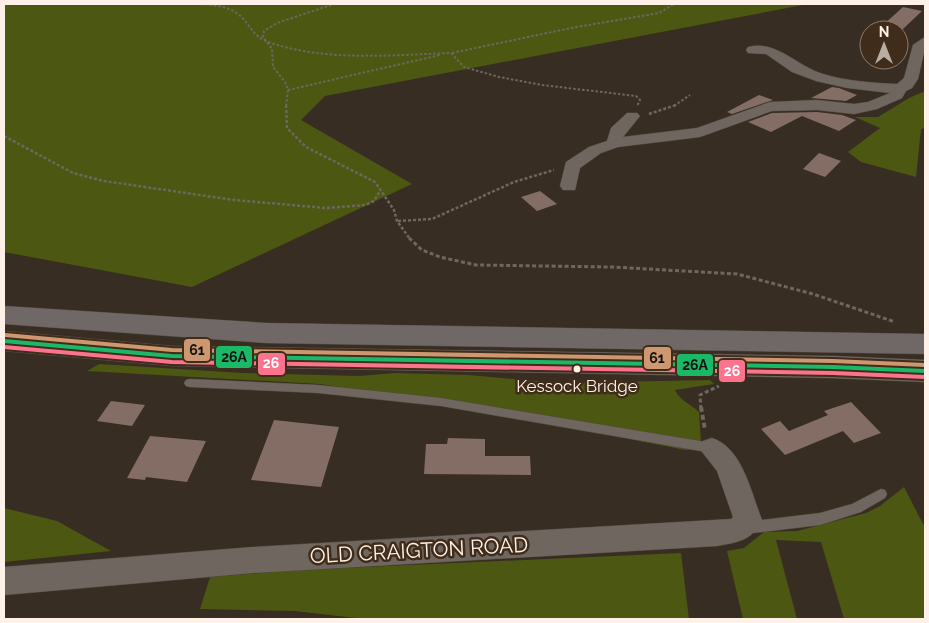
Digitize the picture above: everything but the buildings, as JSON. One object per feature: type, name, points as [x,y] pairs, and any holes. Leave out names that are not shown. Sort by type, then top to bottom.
[{"type":"highway","points":[[4,315],[127,325],[266,333],[925,344]]},
{"type":"highway","points":[[4,341],[172,356],[823,367],[925,371]]},
{"type":"street","points":[[753,50],[773,52],[799,70],[831,79],[864,86],[899,90],[907,87],[913,81],[920,48],[925,41]]},
{"type":"street","points":[[569,186],[572,166],[595,150],[615,143],[700,132],[756,111],[778,106],[817,105],[854,109],[872,106],[898,95],[899,90]]},
{"type":"street","points":[[615,143],[613,138],[615,133],[632,116]]},
{"type":"street","points":[[712,448],[728,466],[748,520],[741,528]]},
{"type":"street","name":"OLD CRAIGTON ROAD","points":[[4,581],[253,560],[717,534],[741,528]]},
{"type":"lane","points":[[190,384],[318,389],[441,402],[712,448]]},
{"type":"lane","points":[[741,528],[820,519],[856,508],[881,494]]},
{"type":"path","points":[[205,4],[236,12],[250,33],[267,42],[305,50],[359,56],[451,53],[464,67],[499,77],[542,85],[636,96],[640,100],[632,116],[643,116],[671,108],[690,95]]},
{"type":"path","points":[[334,4],[277,23],[264,30],[263,38],[272,49],[273,67],[285,82],[288,90],[285,116],[287,128],[306,147],[375,182],[394,210],[397,221],[407,236],[422,250],[440,257],[476,265],[612,267],[737,274],[813,294],[887,321],[896,322]]},
{"type":"path","points":[[288,90],[402,62],[571,28],[660,13],[674,4]]},
{"type":"path","points":[[4,136],[73,173],[122,184],[234,200],[346,208],[365,205],[374,201],[380,191]]},
{"type":"path","points":[[397,221],[432,219],[514,182],[572,166]]},
{"type":"path","points":[[712,448],[702,423],[700,395],[724,384]]},
{"type":"green space","points":[[4,4],[808,4],[325,96],[301,120],[412,184],[192,287],[4,252]]},
{"type":"green space","points":[[925,91],[925,128],[921,129],[916,177],[861,162],[848,152],[880,128],[855,117],[878,117],[909,98]]},
{"type":"green space","points":[[99,364],[243,373],[360,376],[395,373],[468,375],[559,383],[710,380],[714,384],[675,390],[683,400],[699,412],[701,443],[694,449],[685,450],[480,409],[320,384],[87,371]]},
{"type":"green space","points":[[904,487],[925,525],[925,619],[844,619],[821,542],[776,540],[797,619],[743,619],[727,551],[744,548],[764,532],[797,531],[866,513],[880,506]]},
{"type":"green space","points":[[4,508],[57,521],[111,551],[4,562]]},
{"type":"green space","points":[[681,553],[689,619],[364,619],[295,611],[200,609],[210,577],[296,570]]},
{"type":"transit line","name":"61","points":[[5,335],[172,350],[833,361],[925,365]]},
{"type":"transit line","name":"26A","points":[[4,341],[172,356],[833,367],[925,371]]},
{"type":"transit line","name":"26","points":[[4,347],[172,362],[833,373],[925,377]]},
{"type":"place","name":"Kessock Bridge","points":[[577,369]]}]
